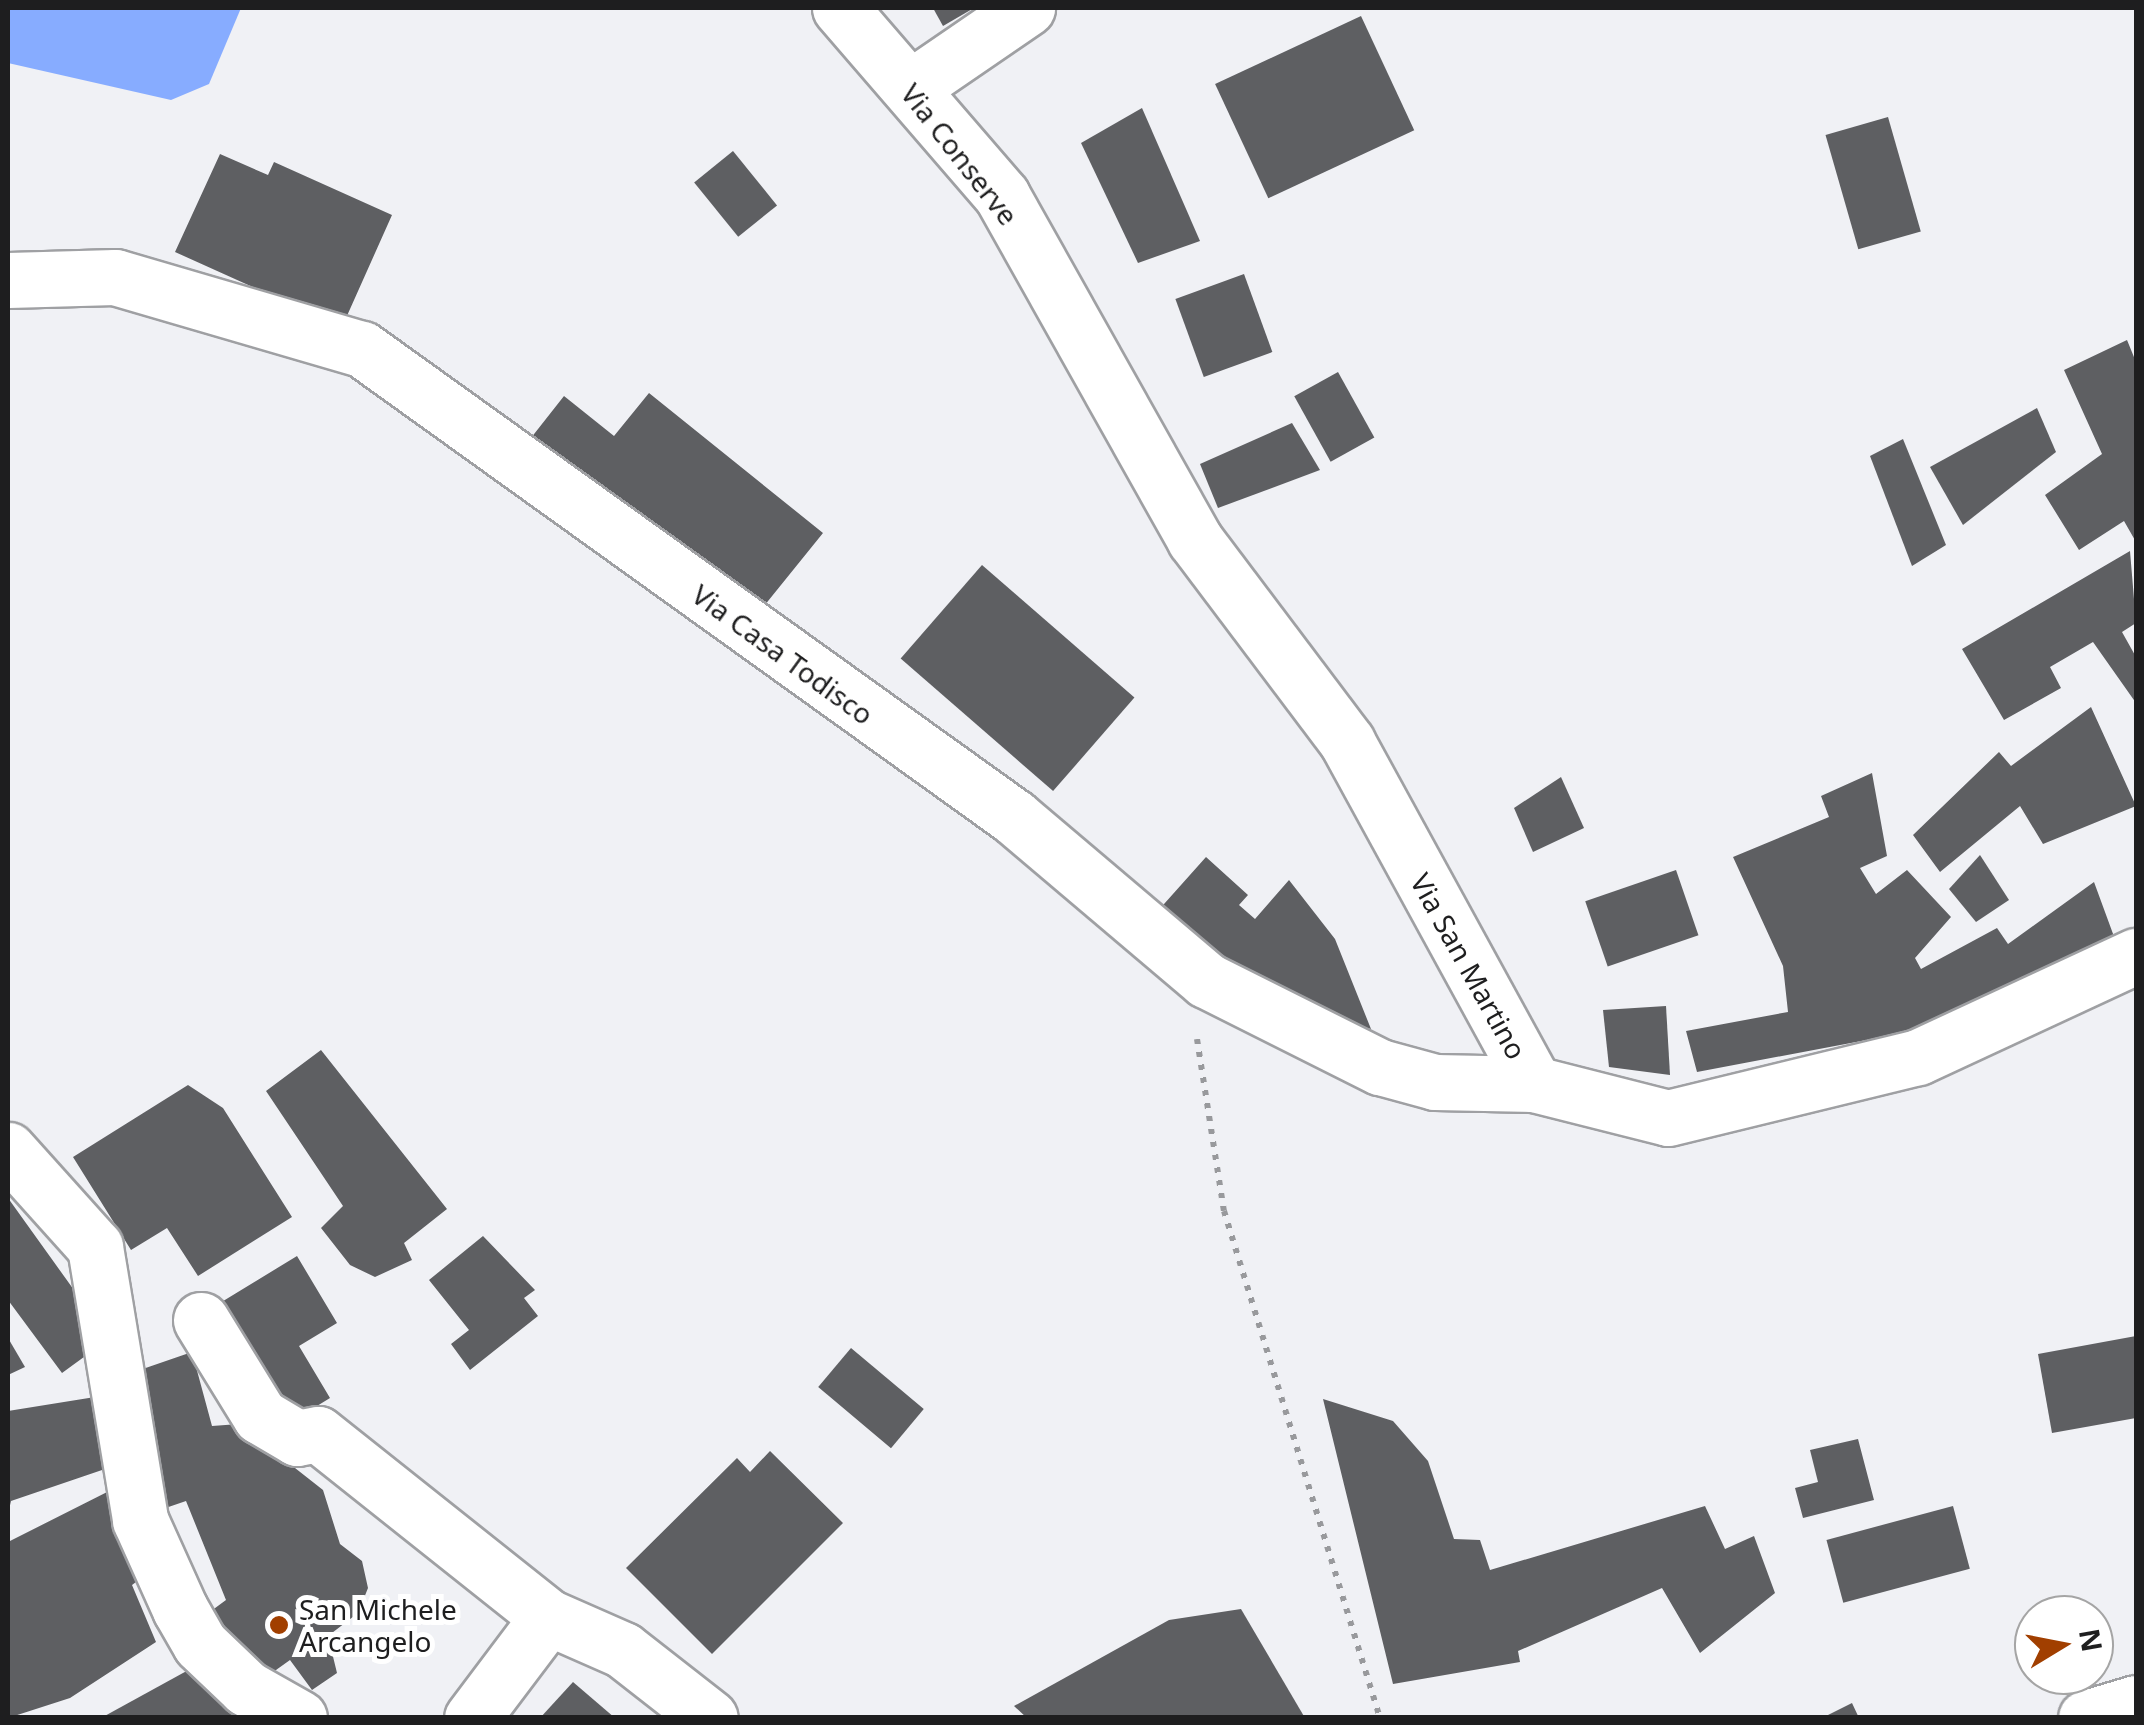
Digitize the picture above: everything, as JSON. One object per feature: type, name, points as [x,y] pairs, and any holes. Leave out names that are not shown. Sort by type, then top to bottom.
[{"type":"street","name":"Via Conserve","points":[[840,8],[1002,196],[1066,310]]},
{"type":"street","points":[[910,88],[1026,8]]},
{"type":"street","name":"Via Casa Todisco","points":[[8,280],[115,277],[362,349],[1014,817],[1186,962],[1256,1013],[1380,1067],[1436,1082],[1534,1084]]},
{"type":"street","name":"Via San Martino","points":[[1066,310],[1195,540],[1348,742],[1534,1084],[1668,1118],[1918,1057],[2136,956]]},
{"type":"street","points":[[8,1150],[95,1247],[140,1520],[180,1609],[200,1644],[246,1688],[299,1718]]},
{"type":"street","points":[[201,1320],[260,1416],[298,1438],[318,1434],[548,1617],[622,1650],[710,1718]]},
{"type":"street","points":[[472,1718],[548,1617]]},
{"type":"street","points":[[2086,1718],[2136,1703]]},
{"type":"path","points":[[1186,962],[1224,1211],[1380,1718]]},
{"type":"shaded area","points":[[8,8],[241,8],[209,84],[171,100],[8,63]]},
{"type":"building","points":[[933,8],[974,8],[943,26]]},
{"type":"building","points":[[1361,16],[1414,130],[1268,198],[1215,84]]},
{"type":"building","points":[[1142,108],[1200,241],[1138,263],[1081,143]]},
{"type":"building","points":[[1888,117],[1921,231],[1858,249],[1826,135]]},
{"type":"building","points":[[733,151],[777,205],[738,237],[694,182]]},
{"type":"building","points":[[220,154],[268,175],[274,162],[392,215],[342,327],[175,252]]},
{"type":"building","points":[[1244,274],[1272,352],[1204,377],[1175,299]]},
{"type":"building","points":[[2127,340],[2136,362],[2136,542],[2124,521],[2079,550],[2045,495],[2102,454],[2064,370]]},
{"type":"building","points":[[1338,372],[1374,438],[1331,462],[1294,396]]},
{"type":"building","points":[[649,393],[823,533],[751,622],[527,443],[564,396],[614,436]]},
{"type":"building","points":[[2037,408],[2056,452],[1963,525],[1930,467]]},
{"type":"building","points":[[1292,423],[1320,470],[1218,508],[1200,464]]},
{"type":"building","points":[[1903,439],[1946,545],[1912,566],[1870,456]]},
{"type":"building","points":[[2130,551],[2136,623],[2122,632],[2136,657],[2136,703],[2093,642],[2050,667],[2061,688],[2004,720],[1962,649]]},
{"type":"building","points":[[982,565],[1134,698],[1053,791],[901,659]]},
{"type":"building","points":[[2091,707],[2136,806],[2043,844],[2020,806],[1940,872],[1913,835],[1999,752],[2011,766]]},
{"type":"building","points":[[1872,773],[1887,856],[1860,868],[1876,894],[1907,870],[1951,917],[1915,958],[1921,969],[1997,928],[2008,944],[2094,882],[2116,942],[1925,1029],[1697,1072],[1686,1031],[1788,1012],[1783,966],[1733,857],[1829,817],[1821,796]]},
{"type":"building","points":[[1561,777],[1584,828],[1533,852],[1514,808]]},
{"type":"building","points":[[1980,855],[2009,900],[1976,922],[1949,889]]},
{"type":"building","points":[[1206,857],[1248,895],[1239,905],[1255,919],[1289,880],[1335,939],[1371,1029],[1253,1000],[1156,913]]},
{"type":"building","points":[[1676,870],[1698,935],[1608,966],[1585,901]]},
{"type":"building","points":[[1666,1006],[1670,1075],[1609,1067],[1603,1010]]},
{"type":"building","points":[[321,1050],[447,1209],[404,1243],[412,1260],[375,1277],[350,1265],[321,1228],[343,1206],[266,1091]]},
{"type":"building","points":[[188,1085],[223,1108],[292,1217],[198,1276],[167,1228],[131,1250],[73,1157]]},
{"type":"building","points":[[8,1198],[84,1304],[77,1314],[99,1346],[62,1373],[8,1300]]},
{"type":"building","points":[[483,1236],[535,1290],[524,1298],[538,1316],[470,1370],[451,1344],[469,1330],[429,1280]]},
{"type":"building","points":[[297,1256],[337,1323],[299,1346],[330,1398],[286,1425],[215,1306]]},
{"type":"building","points":[[2136,1336],[2136,1418],[2052,1433],[2038,1354]]},
{"type":"building","points":[[8,1338],[25,1367],[8,1375]]},
{"type":"building","points":[[851,1348],[924,1409],[891,1448],[818,1387]]},
{"type":"building","points":[[192,1352],[212,1426],[239,1424],[323,1490],[340,1544],[362,1561],[368,1588],[358,1613],[328,1636],[337,1673],[312,1690],[290,1660],[255,1685],[207,1614],[226,1600],[186,1501],[148,1514],[134,1372]]},
{"type":"building","points":[[95,1397],[105,1469],[11,1501],[8,1514],[8,1411]]},
{"type":"building","points":[[1323,1399],[1393,1421],[1428,1461],[1454,1539],[1480,1540],[1490,1570],[1705,1506],[1725,1549],[1754,1536],[1775,1593],[1700,1653],[1662,1588],[1518,1651],[1520,1662],[1393,1684]]},
{"type":"building","points":[[1858,1439],[1874,1500],[1803,1518],[1795,1488],[1818,1482],[1810,1450]]},
{"type":"building","points":[[770,1451],[843,1523],[712,1654],[626,1568],[737,1458],[750,1472]]},
{"type":"building","points":[[125,1483],[144,1576],[132,1585],[156,1642],[70,1698],[8,1718],[8,1542]]},
{"type":"building","points":[[1953,1506],[1970,1569],[1843,1603],[1826,1540]]},
{"type":"building","points":[[1241,1609],[1305,1718],[1027,1718],[1014,1706],[1169,1620]]},
{"type":"building","points":[[203,1662],[274,1718],[101,1718]]},
{"type":"building","points":[[573,1682],[615,1718],[540,1718]]},
{"type":"building","points":[[1852,1703],[1859,1718],[1822,1718]]},
{"type":"place","name":"San Michele Arcangelo","points":[[279,1625]]}]
